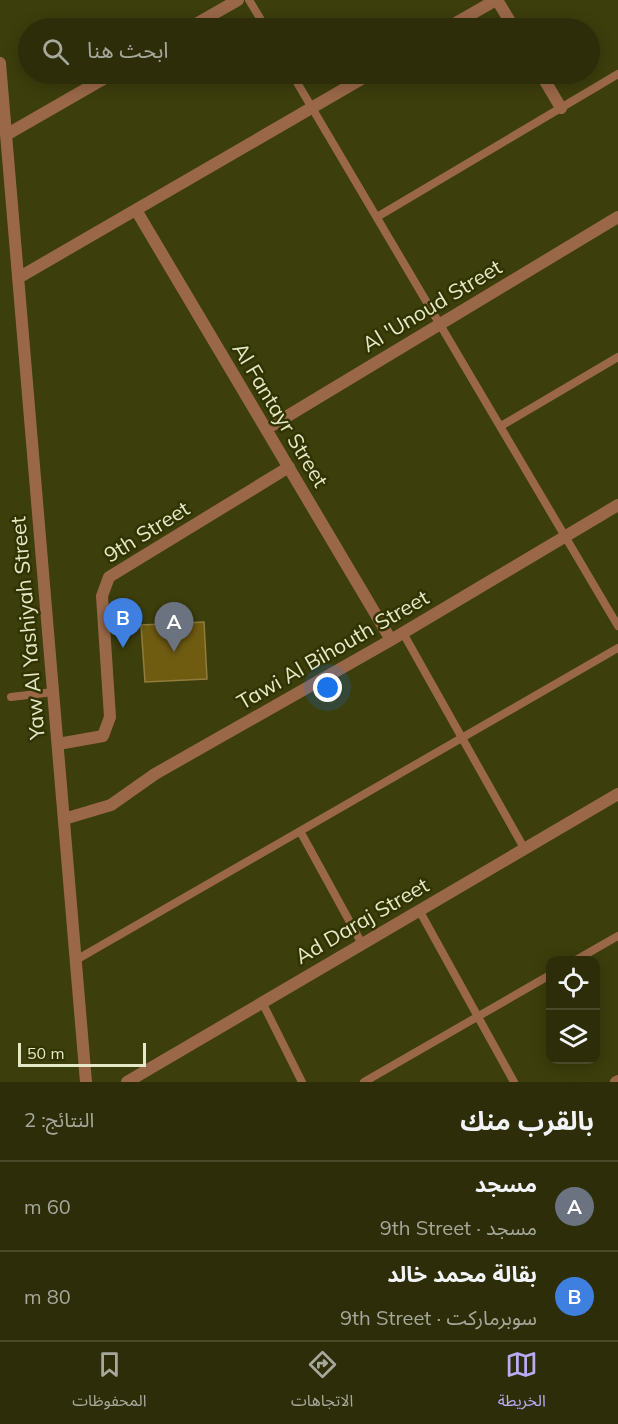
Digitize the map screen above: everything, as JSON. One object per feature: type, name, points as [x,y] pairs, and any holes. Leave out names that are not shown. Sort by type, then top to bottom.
[{"type":"street","points":[[206,18],[238,0]]},
{"type":"street","points":[[465,18],[497,0],[508,18]]},
{"type":"street","name":"Yaw Al Yashiyah Street","points":[[0,63],[86,1082]]},
{"type":"street","points":[[6,135],[95,84]]},
{"type":"street","points":[[18,278],[352,84]]},
{"type":"street","points":[[546,84],[561,108]]},
{"type":"street","name":"Al Fantayr Street","points":[[136,210],[391,640]]},
{"type":"street","name":"Al 'Unoud Street","points":[[266,429],[618,218]]},
{"type":"street","name":"9th Street","points":[[58,744],[103,736],[110,717],[102,596],[109,577],[289,467]]},
{"type":"street","name":"Tawi Al Bihouth Street","points":[[64,819],[111,805],[155,774],[391,640],[618,505]]},
{"type":"street","name":"Ad Daraj Street","points":[[126,1082],[618,794]]},
{"type":"lane","points":[[249,0],[260,18]]},
{"type":"lane","points":[[377,217],[618,74]]},
{"type":"lane","points":[[298,84],[618,626]]},
{"type":"lane","points":[[501,426],[618,357]]},
{"type":"lane","points":[[403,633],[524,848]]},
{"type":"lane","points":[[76,960],[618,648]]},
{"type":"lane","points":[[11,697],[53,692]]},
{"type":"lane","points":[[300,831],[362,944]]},
{"type":"lane","points":[[419,910],[514,1082]]},
{"type":"lane","points":[[583,956],[618,936]]},
{"type":"lane","points":[[364,1082],[546,977]]},
{"type":"lane","points":[[262,1002],[303,1082]]},
{"type":"building","points":[[204,622],[207,679],[145,682],[141,625]]},
{"type":"place","name":"بقالة محمد خالد","points":[[123,648]]},
{"type":"place","name":"مسجد","points":[[174,652]]}]
